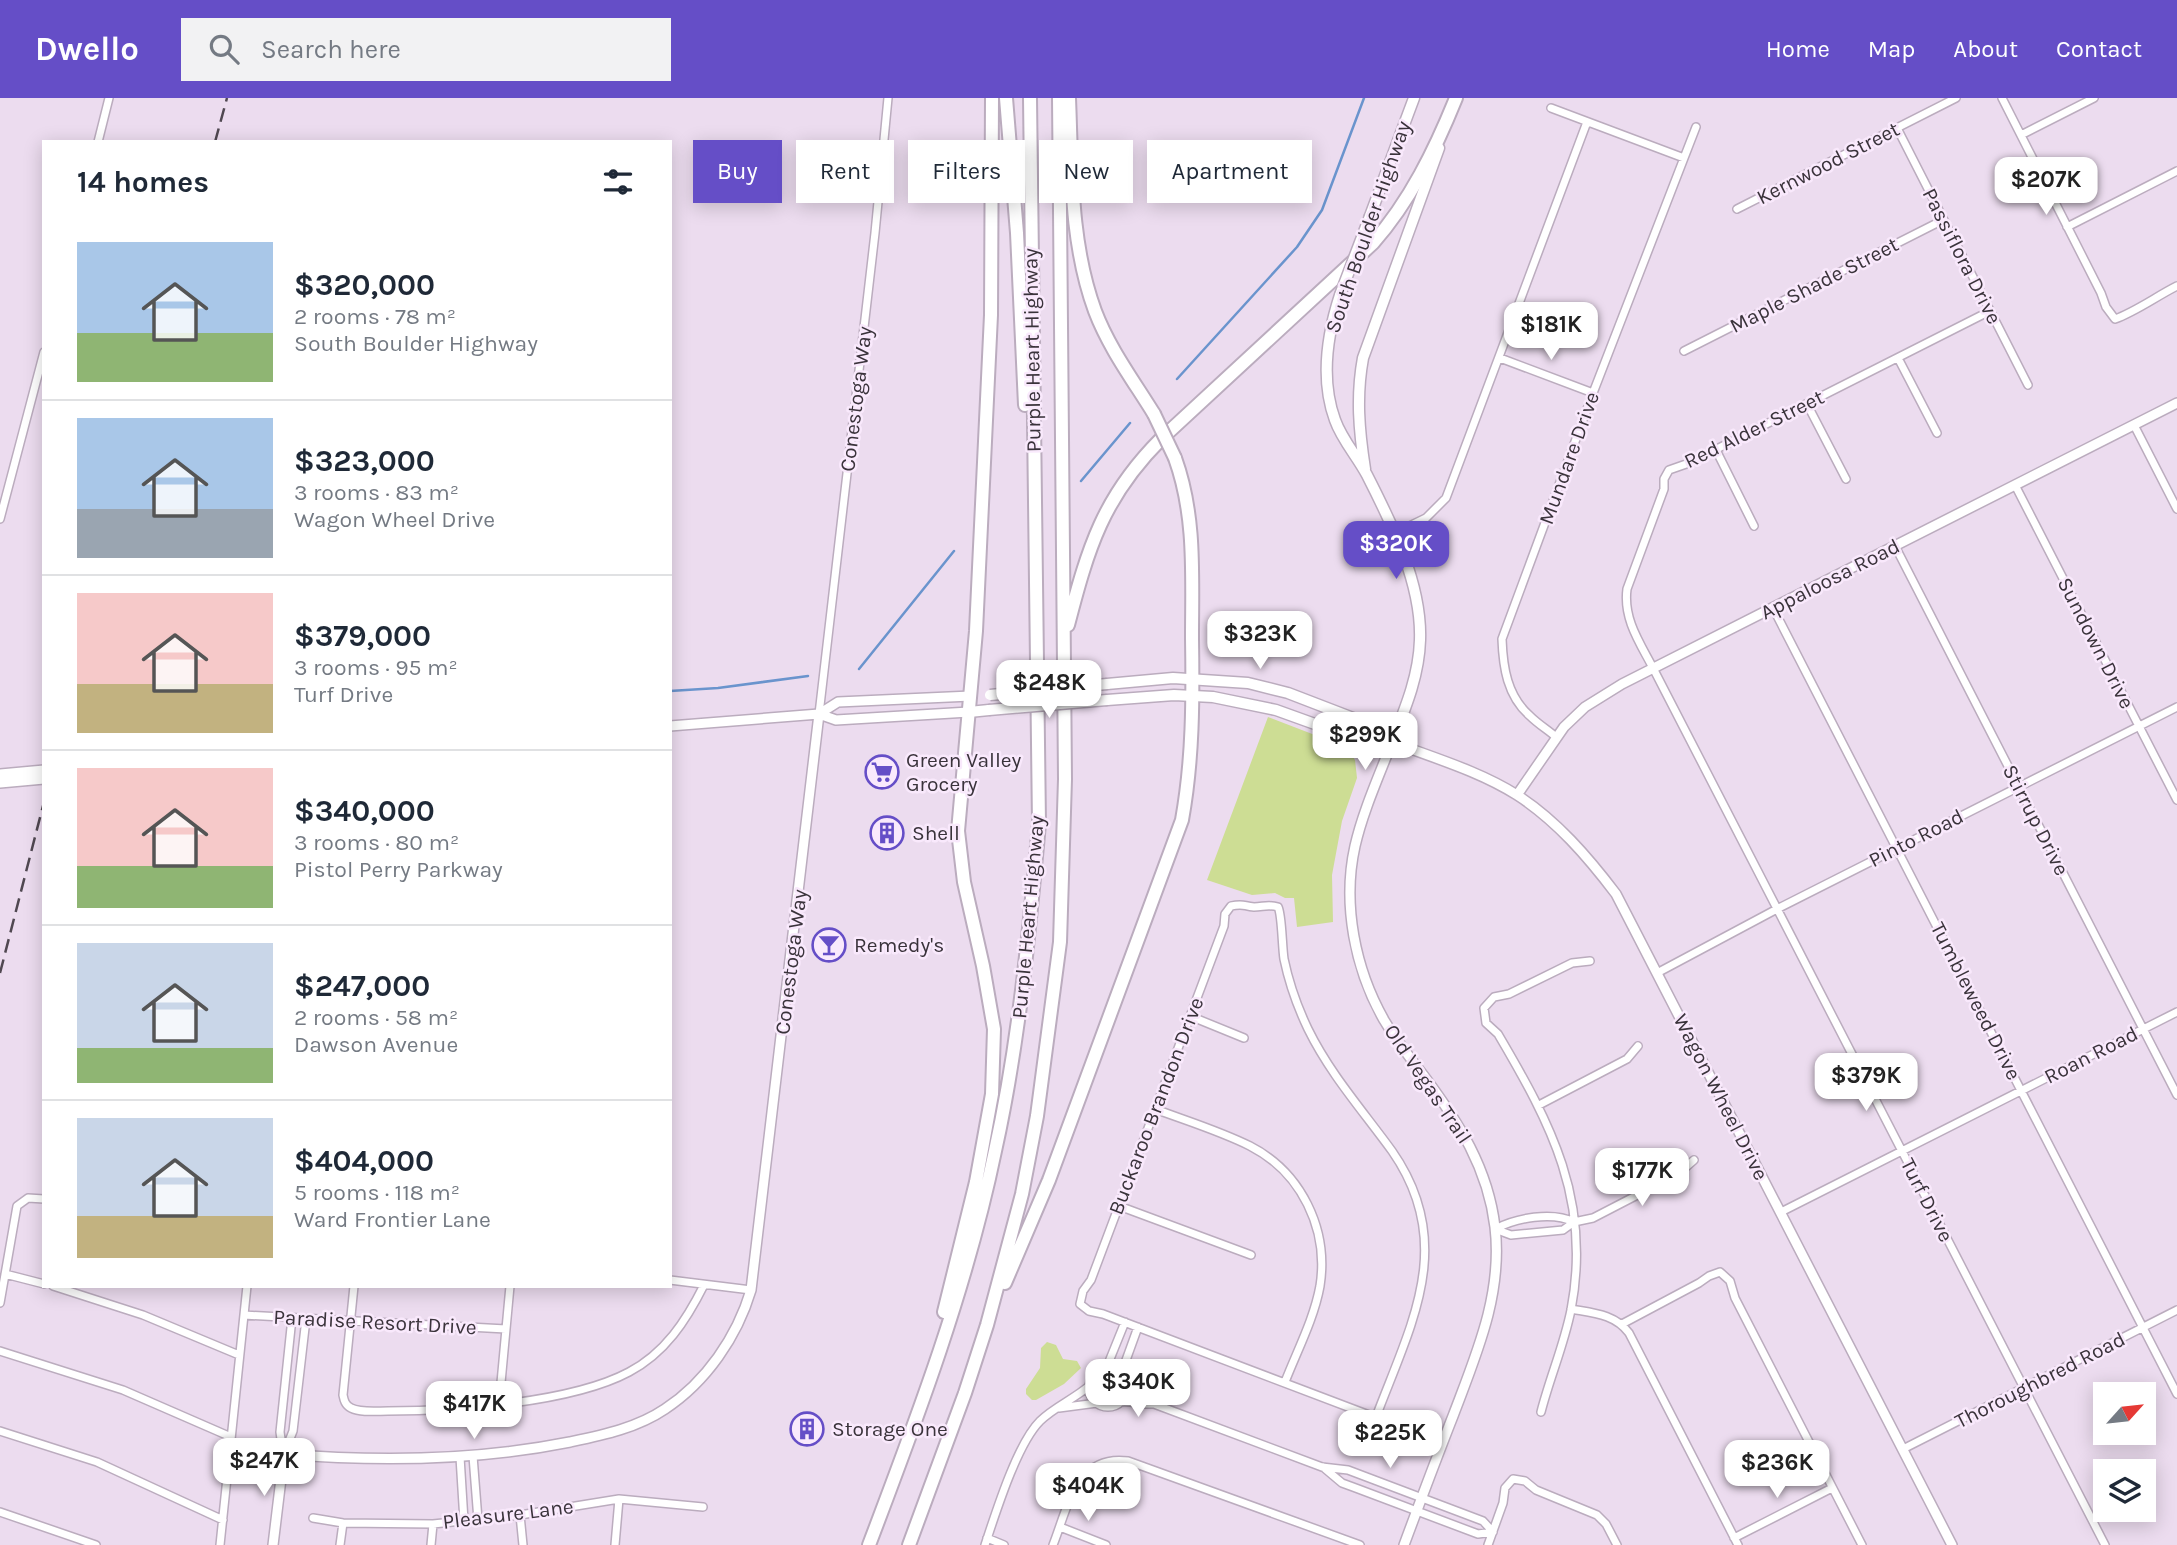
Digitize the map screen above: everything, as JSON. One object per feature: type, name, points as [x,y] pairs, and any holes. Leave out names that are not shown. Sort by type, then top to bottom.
[{"type":"highway","points":[[909,1440],[976,1182],[992,1094],[994,1029],[964,882],[958,831],[976,631],[991,315],[992,98]]},
{"type":"highway","points":[[1006,98],[1017,233],[1035,571]]},
{"type":"highway","name":"Purple Heart Highway","points":[[869,1545],[909,1440],[963,1279],[995,1152],[1016,1042],[1039,824],[1030,98]]},
{"type":"highway","name":"Purple Heart Highway","points":[[909,1545],[987,1325],[1022,1194],[1037,1116],[1055,991],[1064,854],[1059,98]]},
{"type":"highway","points":[[987,1325],[1049,1180],[1174,844],[1187,793],[1194,696],[1192,540],[1185,492],[1175,457],[1154,414],[1106,334],[1087,284],[1075,229],[1069,98]]},
{"type":"highway","points":[[1064,642],[1090,546],[1110,502],[1131,472],[1161,439],[1328,286],[1390,224],[1423,171],[1456,98]]},
{"type":"main road","name":"South Boulder Highway","points":[[1392,742],[1419,659],[1416,593],[1366,472],[1335,421],[1329,400],[1326,360],[1328,340],[1340,295],[1414,98]]},
{"type":"main road","name":"South Boulder Highway","points":[[1366,472],[1358,422],[1358,394],[1363,358],[1456,98]]},
{"type":"main road","name":"Wagon Wheel Drive","points":[[971,696],[1194,678],[1248,683],[1288,693],[1366,723],[1392,742]]},
{"type":"main road","name":"Wagon Wheel Drive","points":[[969,712],[1174,695],[1194,696],[1253,704],[1362,741],[1392,742]]},
{"type":"street","points":[[98,140],[109,98]]},
{"type":"street","name":"Conestoga Way","points":[[284,1454],[376,1460],[460,1457],[534,1449],[602,1436],[664,1410],[695,1386],[724,1349],[746,1307],[751,1290],[819,714],[875,233],[888,98]]},
{"type":"street","name":"Kernwood Street","points":[[1737,209],[1956,98]]},
{"type":"street","points":[[2002,98],[2106,307],[2115,319],[2177,286]]},
{"type":"street","points":[[2021,135],[2094,98]]},
{"type":"street","points":[[1551,108],[1684,158]]},
{"type":"street","points":[[1393,534],[1426,518],[1446,498],[1587,122]]},
{"type":"street","name":"Mundare Drive","points":[[1556,737],[1528,715],[1514,698],[1503,665],[1502,639],[1696,127]]},
{"type":"street","name":"Passiflora Drive","points":[[1897,128],[2028,385]]},
{"type":"street","points":[[2067,227],[2177,171]]},
{"type":"street","name":"Maple Shade Street","points":[[1684,351],[1943,220]]},
{"type":"street","name":"Red Alder Street","points":[[1653,668],[1628,619],[1625,602],[1627,589],[1664,489],[1664,479],[1670,470],[1716,450],[1990,311]]},
{"type":"street","points":[[1500,358],[1593,393]]},
{"type":"street","points":[[1898,358],[1937,433]]},
{"type":"street","points":[[0,519],[42,360]]},
{"type":"street","points":[[1807,404],[1846,480]]},
{"type":"street","name":"Appaloosa Road","points":[[1517,795],[1556,737],[1585,708],[1622,684],[2177,404]]},
{"type":"street","points":[[2134,425],[2177,509]]},
{"type":"street","points":[[1716,450],[1754,526]]},
{"type":"street","name":"Sundown Drive","points":[[2015,485],[2177,800]]},
{"type":"street","name":"Stirrup Drive","points":[[1895,546],[2177,1095]]},
{"type":"street","name":"Tumbleweed Drive","points":[[1773,608],[2177,1394]]},
{"type":"street","name":"Turf Drive","points":[[1653,668],[2105,1545]]},
{"type":"street","points":[[819,714],[838,702],[971,696]]},
{"type":"street","name":"Pinto Road","points":[[1657,973],[1777,909],[2177,707]]},
{"type":"street","points":[[672,726],[819,714],[836,720],[969,712]]},
{"type":"street","name":"Wagon Wheel Drive","points":[[1392,742],[1475,774],[1517,795],[1564,834],[1607,882],[1621,902],[1952,1545]]},
{"type":"street","name":"Old Vegas Trail","points":[[1392,742],[1354,848],[1350,889],[1356,948],[1362,971],[1384,1020],[1457,1120],[1469,1142],[1487,1185],[1495,1228],[1497,1262],[1487,1322],[1404,1545]]},
{"type":"street","points":[[0,774],[42,770]]},
{"type":"street","points":[[0,783],[42,779]]},
{"type":"street","name":"Buckaroo Brandon Drive","points":[[1125,1322],[1089,1311],[1080,1304],[1083,1291],[1091,1280],[1119,1206],[1224,926],[1225,914],[1231,906],[1243,903],[1254,907],[1267,904],[1278,906],[1281,912],[1280,931],[1284,958],[1308,1029],[1329,1068],[1399,1163],[1418,1204],[1424,1237],[1424,1279],[1417,1306],[1376,1417]]},
{"type":"street","points":[[1541,1412],[1571,1310],[1576,1256],[1574,1222],[1565,1169],[1553,1136],[1539,1105],[1498,1034],[1486,1023],[1484,1008],[1494,997],[1509,994],[1572,963],[1590,961]]},
{"type":"street","name":"Roan Road","points":[[1781,1212],[2177,1012]]},
{"type":"street","points":[[1190,1016],[1244,1038]]},
{"type":"street","points":[[1539,1105],[1627,1059],[1638,1046]]},
{"type":"street","points":[[1155,1109],[1262,1153],[1290,1176],[1308,1204],[1318,1234],[1321,1274],[1316,1301],[1285,1382]]},
{"type":"street","points":[[1495,1228],[1511,1235],[1563,1230],[1574,1222],[1593,1218],[1678,1174],[1694,1160]]},
{"type":"street","points":[[0,1303],[15,1213],[22,1201],[42,1199]]},
{"type":"street","points":[[1119,1206],[1251,1255]]},
{"type":"street","points":[[1495,1228],[1510,1221],[1562,1216],[1574,1222]]},
{"type":"street","points":[[1622,1324],[1709,1276],[1720,1272],[1730,1281],[1735,1298],[1862,1545]]},
{"type":"street","points":[[5,1274],[42,1283]]},
{"type":"street","points":[[672,1280],[751,1290]]},
{"type":"street","points":[[354,1288],[343,1395],[346,1405],[358,1410],[403,1411],[499,1404],[604,1383],[629,1372],[654,1355],[674,1335],[704,1285]]},
{"type":"street","points":[[59,1288],[135,1312],[239,1355]]},
{"type":"street","points":[[220,1545],[247,1288]]},
{"type":"street","points":[[499,1404],[510,1288]]},
{"type":"street","points":[[1571,1310],[1602,1315],[1622,1324],[1736,1541],[1832,1488]]},
{"type":"street","name":"Thoroughbred Road","points":[[1903,1449],[2177,1310]]},
{"type":"street","name":"Paradise Resort Drive","points":[[244,1315],[506,1329]]},
{"type":"street","points":[[284,1454],[280,1432],[292,1318]]},
{"type":"street","points":[[273,1545],[284,1454],[293,1431],[306,1319]]},
{"type":"street","points":[[1106,1369],[1125,1322],[1406,1429]]},
{"type":"street","points":[[1121,1374],[1138,1327]]},
{"type":"street","points":[[0,1351],[123,1390],[231,1437]]},
{"type":"street","points":[[1004,1545],[986,1542],[1024,1442],[1039,1422],[1089,1386],[1095,1374],[1106,1369],[1121,1374],[1126,1384],[1126,1393],[1121,1402]]},
{"type":"street","points":[[1126,1384],[1154,1404],[1322,1466],[1348,1470],[1422,1497],[1483,1521],[1493,1532]]},
{"type":"street","points":[[1089,1386],[1090,1395],[1097,1403]]},
{"type":"street","points":[[1059,1408],[1097,1403],[1110,1406],[1130,1401],[1142,1405],[1154,1404]]},
{"type":"street","points":[[0,1432],[59,1449],[116,1470],[223,1520]]},
{"type":"street","points":[[473,1456],[478,1520]]},
{"type":"street","points":[[460,1457],[464,1521]]},
{"type":"street","points":[[1053,1545],[1078,1481],[1096,1464],[1116,1459],[1128,1461],[1333,1541],[1360,1545]]},
{"type":"street","points":[[1322,1466],[1342,1483],[1478,1534],[1493,1532]]},
{"type":"street","points":[[1488,1545],[1503,1503],[1505,1488],[1513,1479],[1525,1481],[1536,1490],[1598,1515],[1617,1545]]},
{"type":"street","points":[[614,1545],[619,1499]]},
{"type":"street","name":"Pleasure Lane","points":[[313,1518],[343,1523],[433,1524],[520,1515],[619,1499],[703,1507]]},
{"type":"street","points":[[0,1512],[56,1529],[96,1545]]},
{"type":"street","points":[[520,1515],[523,1545]]},
{"type":"street","points":[[340,1545],[343,1523]]},
{"type":"street","points":[[430,1545],[433,1524]]},
{"type":"street","points":[[1060,1527],[1106,1545]]},
{"type":"green space","points":[[1268,717],[1346,747],[1355,760],[1357,778],[1342,821],[1332,875],[1333,922],[1297,927],[1294,898],[1285,898],[1275,893],[1252,895],[1207,880]]},
{"type":"green space","points":[[1047,1342],[1056,1345],[1063,1359],[1077,1361],[1081,1368],[1064,1384],[1032,1400],[1026,1394],[1026,1389],[1040,1368],[1041,1348]]},
{"type":"waterway","points":[[1177,379],[1297,247],[1322,210],[1364,98]]},
{"type":"waterway","points":[[1081,481],[1130,423]]},
{"type":"waterway","points":[[859,669],[954,551]]},
{"type":"waterway","points":[[672,691],[718,688],[808,676]]},
{"type":"railway","points":[[216,140],[227,98]]},
{"type":"railway","points":[[0,973],[42,810]]},
{"type":"place","name":"Green Valley Grocery","points":[[882,772]]},
{"type":"place","name":"Shell","points":[[887,833]]},
{"type":"place","name":"Remedy's","points":[[829,945]]},
{"type":"place","name":"Storage One","points":[[807,1429]]}]
